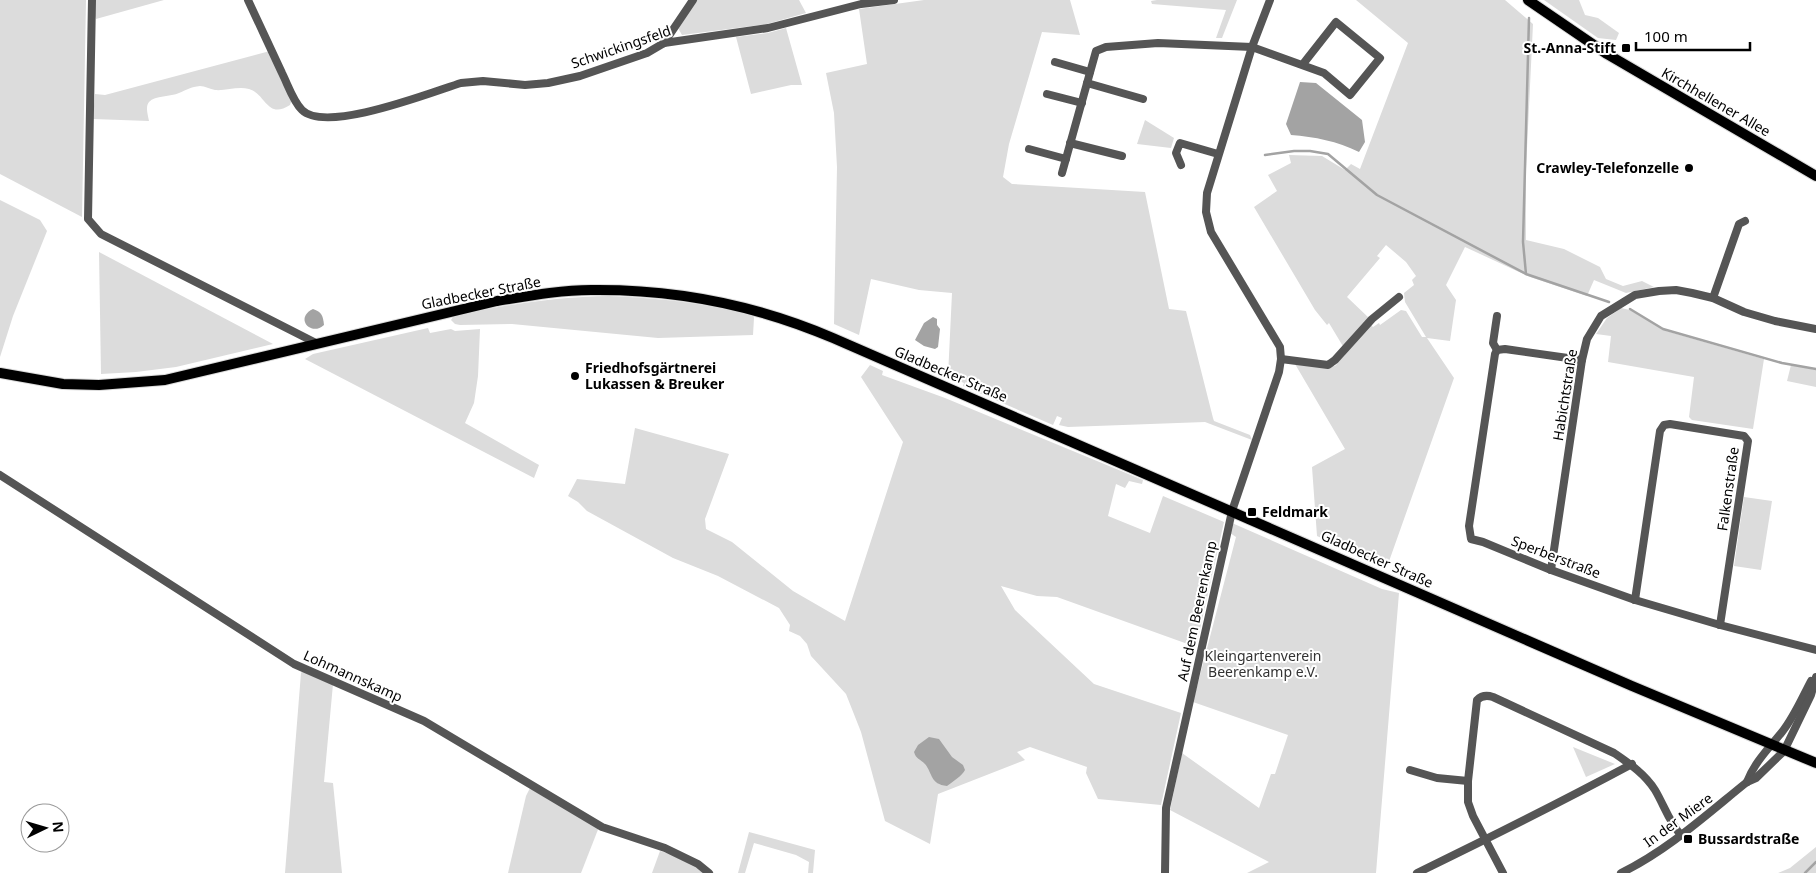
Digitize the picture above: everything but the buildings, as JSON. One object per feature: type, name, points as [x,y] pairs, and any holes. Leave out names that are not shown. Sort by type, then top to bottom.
[{"type":"main road","name":"Kirchhellener Allee","points":[[1528,0],[1608,54],[1816,176]]},
{"type":"main road","name":"Gladbecker Straße","points":[[0,373],[63,384],[99,385],[165,380],[497,301],[533,295],[591,290],[643,291],[697,297],[756,310],[806,326],[1623,682],[1816,763]]},
{"type":"street","points":[[92,0],[88,220],[101,234],[316,344]]},
{"type":"street","name":"Schwickingsfeld","points":[[248,0],[292,95],[303,111],[313,116],[326,118],[365,113],[473,81],[525,85],[548,83],[580,76],[647,53],[664,43],[768,28],[861,4],[894,0]]},
{"type":"street","points":[[664,43],[693,0]]},
{"type":"street","points":[[1270,0],[1252,47],[1207,193],[1206,212],[1211,232],[1280,347],[1281,359],[1328,365],[1335,360],[1372,319],[1399,297]]},
{"type":"street","points":[[1062,173],[1096,50],[1106,47],[1179,43],[1252,47],[1324,73],[1350,95],[1380,58],[1336,22],[1303,64]]},
{"type":"street","points":[[1054,62],[1090,72]]},
{"type":"street","points":[[1087,83],[1143,99]]},
{"type":"street","points":[[1047,94],[1082,103]]},
{"type":"street","points":[[1070,143],[1122,156]]},
{"type":"street","points":[[1181,165],[1176,153],[1180,143],[1218,154]]},
{"type":"street","points":[[1029,150],[1066,159]]},
{"type":"street","points":[[1713,298],[1739,224],[1745,221]]},
{"type":"street","name":"Habichtstraße","points":[[1551,570],[1582,360],[1587,340],[1601,316],[1635,295],[1676,290],[1713,298],[1744,312],[1775,321],[1816,329]]},
{"type":"street","name":"Sperberstraße","points":[[1496,316],[1493,343],[1497,350],[1469,526],[1471,539],[1636,600],[1720,625],[1816,650]]},
{"type":"street","points":[[1497,350],[1506,349],[1582,360]]},
{"type":"street","name":"Auf dem Beerenkamp","points":[[1165,873],[1166,808],[1232,511],[1279,372],[1281,359]]},
{"type":"street","name":"Falkenstraße","points":[[1636,600],[1660,431],[1664,425],[1670,424],[1744,436],[1748,441],[1720,625]]},
{"type":"street","name":"Lohmannskamp","points":[[0,475],[294,664],[424,721],[602,827],[664,848],[698,864],[709,873]]},
{"type":"street","name":"In der Miere","points":[[1747,782],[1771,744],[1788,724],[1816,673]]},
{"type":"street","name":"In der Miere","points":[[1621,873],[1639,864],[1681,835],[1747,782],[1756,778],[1784,751],[1811,695],[1816,677]]},
{"type":"street","points":[[1503,873],[1473,816],[1468,802],[1468,781],[1477,700],[1481,696],[1487,695],[1614,753],[1632,764],[1651,785],[1675,829],[1681,835]]},
{"type":"street","points":[[1417,873],[1486,840],[1632,764]]},
{"type":"street","points":[[1410,770],[1437,778],[1468,781]]},
{"type":"green space","points":[[0,0],[86,0],[82,217],[0,174]]},
{"type":"green space","points":[[93,0],[164,0],[96,19],[93,11]]},
{"type":"green space","points":[[697,0],[799,0],[806,13],[767,24],[682,35],[678,28]]},
{"type":"green space","points":[[924,0],[1070,0],[1080,35],[1042,32],[1009,144],[1003,177],[1012,184],[1145,192],[1169,309],[1186,311],[1214,421],[1250,435],[1252,440],[1205,422],[1068,427],[1059,425],[1062,418],[1057,416],[1053,425],[963,386],[964,383],[948,376],[952,293],[919,290],[871,279],[859,335],[834,324],[837,167],[834,113],[826,73],[867,64],[859,9]]},
{"type":"green space","points":[[1237,0],[1222,38],[1216,38],[1226,10],[1152,4],[1151,1]]},
{"type":"green space","points":[[1356,0],[1505,0],[1533,24],[1526,169],[1526,240],[1564,249],[1600,267],[1606,279],[1623,286],[1642,281],[1654,287],[1626,293],[1594,280],[1587,296],[1530,277],[1465,247],[1446,285],[1456,300],[1450,341],[1427,338],[1454,378],[1387,567],[1317,536],[1312,467],[1345,449],[1295,364],[1321,367],[1335,366],[1370,324],[1373,327],[1379,323],[1380,325],[1401,310],[1406,311],[1422,337],[1426,337],[1405,302],[1404,293],[1414,285],[1412,280],[1416,276],[1406,262],[1386,245],[1377,256],[1380,258],[1347,297],[1369,318],[1344,348],[1329,323],[1327,325],[1315,310],[1254,207],[1277,191],[1268,175],[1291,163],[1289,155],[1322,156],[1345,170],[1351,164],[1360,169],[1408,43]]},
{"type":"green space","points":[[1544,0],[1579,0],[1585,15],[1598,18],[1619,33],[1616,40],[1598,38]]},
{"type":"green space","points":[[786,28],[802,85],[791,85],[751,94],[736,37],[768,33]]},
{"type":"green space","points":[[270,51],[292,99],[290,105],[282,109],[276,110],[271,108],[255,92],[249,89],[215,90],[200,86],[176,94],[159,97],[149,102],[147,111],[149,121],[93,119],[95,94],[105,95]]},
{"type":"green space","points":[[1145,120],[1174,138],[1171,148],[1137,144]]},
{"type":"green space","points":[[0,200],[40,220],[47,231],[13,316],[0,357]]},
{"type":"green space","points":[[99,252],[273,344],[176,367],[101,374]]},
{"type":"green space","points":[[609,296],[681,302],[753,315],[753,335],[658,338],[512,324],[460,325],[455,324],[451,320],[453,317],[511,305],[570,298]]},
{"type":"green space","points":[[1621,308],[1630,310],[1666,331],[1764,359],[1753,429],[1692,420],[1689,417],[1694,377],[1608,362],[1611,336],[1596,334],[1607,318]]},
{"type":"green space","points":[[428,328],[430,333],[451,329],[455,331],[480,329],[478,376],[474,403],[465,423],[539,465],[534,478],[305,359],[313,354]]},
{"type":"green space","points":[[870,365],[883,371],[882,375],[945,398],[1143,480],[1142,484],[1129,481],[1125,488],[1116,484],[1108,516],[1150,533],[1163,496],[1224,522],[1196,647],[1057,597],[1037,596],[1001,586],[1015,610],[1094,684],[1181,713],[1161,805],[1098,799],[1086,773],[1087,767],[1030,747],[1017,752],[1025,760],[938,794],[930,844],[885,821],[861,732],[846,694],[811,656],[807,644],[800,636],[789,631],[790,625],[779,608],[718,576],[673,558],[587,511],[568,496],[577,479],[625,484],[635,428],[729,454],[705,519],[706,529],[732,542],[793,591],[845,621],[903,442],[861,377]]},
{"type":"green space","points":[[1791,365],[1816,370],[1816,387],[1787,381]]},
{"type":"green space","points":[[1744,497],[1772,501],[1761,570],[1734,566]]},
{"type":"green space","name":"Kleingartenverein Beerenkamp e.V.","points":[[1232,523],[1382,589],[1399,593],[1376,873],[1247,873],[1269,862],[1170,810],[1182,753],[1259,808],[1271,774],[1275,774],[1288,735],[1193,702],[1236,537],[1230,533]]},
{"type":"green space","points":[[303,670],[333,684],[324,782],[333,783],[342,873],[285,873],[301,673]]},
{"type":"green space","points":[[1573,747],[1615,764],[1586,777]]},
{"type":"green space","points":[[530,788],[599,827],[581,873],[508,873],[526,796]]},
{"type":"green space","points":[[749,832],[815,850],[813,873],[808,873],[809,862],[796,855],[754,843],[745,873],[738,873]]},
{"type":"green space","points":[[1816,847],[1816,873],[1778,873],[1790,868]]},
{"type":"green space","points":[[660,851],[689,862],[703,873],[652,873]]},
{"type":"shaded area","points":[[1300,82],[1316,83],[1362,120],[1365,142],[1359,152],[1326,140],[1291,135],[1286,124]]},
{"type":"shaded area","points":[[313,309],[320,313],[324,325],[314,329],[306,325],[305,321],[307,313]]},
{"type":"shaded area","points":[[933,317],[937,319],[937,325],[940,329],[938,347],[935,349],[924,346],[915,340],[924,323]]},
{"type":"shaded area","points":[[929,737],[939,739],[952,757],[963,765],[965,770],[947,786],[935,781],[928,768],[917,758],[914,752],[918,745]]},
{"type":"waterway","points":[[1529,18],[1523,242],[1526,274],[1609,302]]},
{"type":"waterway","points":[[1265,155],[1294,151],[1328,154],[1377,195],[1526,274]]},
{"type":"waterway","points":[[1630,309],[1663,329],[1782,363],[1816,369]]},
{"type":"waterway","points":[[1805,873],[1816,862]]},
{"type":"place","name":"St.-Anna-Stift","points":[[1626,48]]},
{"type":"place","name":"Crawley-Telefonzelle","points":[[1689,168]]},
{"type":"place","name":"Friedhofsgärtnerei Lukassen & Breuker","points":[[575,376]]},
{"type":"place","name":"Feldmark","points":[[1252,512]]},
{"type":"place","name":"Bussardstraße","points":[[1688,839]]}]
